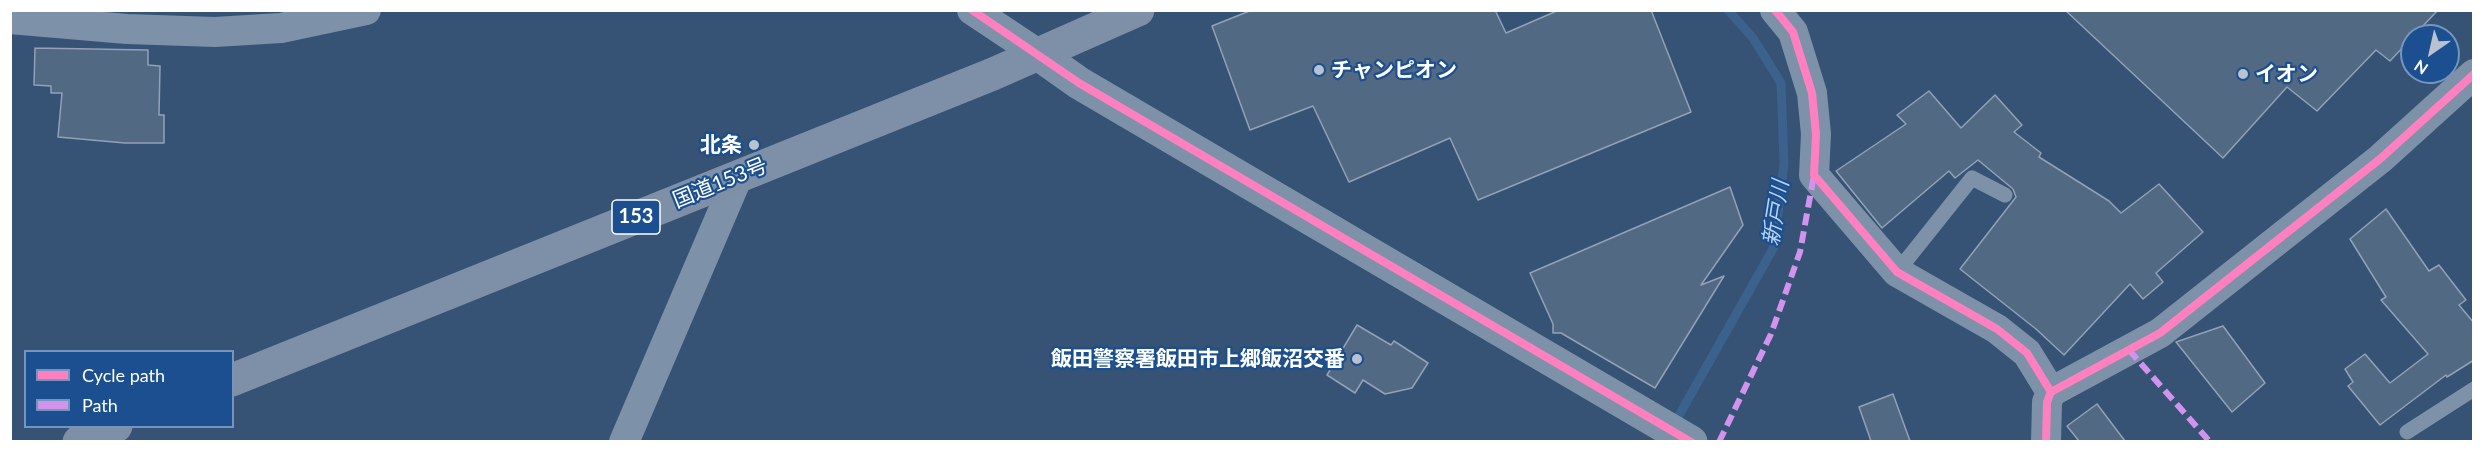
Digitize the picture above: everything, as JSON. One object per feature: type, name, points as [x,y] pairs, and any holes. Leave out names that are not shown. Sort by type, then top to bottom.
[{"type":"highway","name":"国道153号","points":[[234,379],[1038,54],[1138,10]]},
{"type":"highway","points":[[78,441],[111,428]]},
{"type":"street","points":[[10,19],[127,29],[215,33],[281,28],[366,10]]},
{"type":"street","points":[[972,10],[1079,82],[1691,441]]},
{"type":"street","points":[[1775,10],[1793,32],[1812,93],[1816,134],[1814,175],[1897,273],[1997,329],[2026,353],[2051,392]]},
{"type":"street","points":[[2046,441],[2047,402],[2051,392],[2160,333],[2380,159],[2474,74]]},
{"type":"street","points":[[624,441],[738,176]]},
{"type":"lane","points":[[1897,273],[1972,178],[2006,195]]},
{"type":"lane","points":[[2407,432],[2474,389]]},
{"type":"building","points":[[1252,10],[1495,10],[1506,33],[1559,10],[1651,10],[1691,112],[1478,200],[1450,138],[1349,182],[1313,106],[1250,130],[1212,26]]},
{"type":"building","name":"イオン","points":[[2065,10],[2438,10],[2425,24],[2400,24],[2400,50],[2390,61],[2376,50],[2317,111],[2287,87],[2223,158]]},
{"type":"building","points":[[35,48],[148,50],[148,65],[160,66],[159,115],[164,115],[164,143],[125,143],[58,137],[62,93],[51,93],[51,86],[34,85]]},
{"type":"building","points":[[1929,91],[1961,128],[1995,95],[2022,125],[2014,132],[2041,153],[2039,157],[2109,201],[2121,213],[2159,184],[2203,232],[2156,273],[2163,282],[2143,299],[2130,284],[2064,355],[2036,329],[1960,269],[2016,197],[2013,189],[1978,160],[1955,178],[1949,171],[1882,228],[1836,171],[1906,124],[1897,115]]},
{"type":"building","points":[[1730,187],[1743,225],[1701,285],[1724,276],[1655,388],[1561,333],[1553,333],[1553,324],[1530,273]]},
{"type":"building","points":[[2386,209],[2429,271],[2439,265],[2466,300],[2459,305],[2474,323],[2474,360],[2447,377],[2446,375],[2380,425],[2348,386],[2353,382],[2345,369],[2365,354],[2390,383],[2428,354],[2381,300],[2386,297],[2350,239]]},
{"type":"building","points":[[1357,325],[1391,345],[1394,341],[1428,363],[1412,388],[1385,394],[1363,380],[1355,393],[1327,375]]},
{"type":"building","points":[[2223,326],[2265,383],[2232,412],[2176,342]]},
{"type":"building","points":[[1893,394],[1910,441],[1871,441],[1859,407]]},
{"type":"building","points":[[2097,404],[2125,441],[2079,441],[2067,426]]},
{"type":"waterway","name":"新戸川","points":[[1673,426],[1774,247],[1784,163],[1781,83],[1753,38],[1728,10]]},
{"type":"marked path","points":[[1719,442],[1771,334],[1800,252],[1814,175]]},
{"type":"marked path","points":[[2129,350],[2210,442]]},
{"type":"cycle path","points":[[972,10],[1079,83],[1691,442]]},
{"type":"cycle path","points":[[1775,10],[1793,32],[1812,93],[1816,134],[1814,175],[1897,272],[1997,329],[2027,353],[2051,392]]},
{"type":"cycle path","points":[[2046,442],[2047,402],[2051,392],[2160,333],[2380,159],[2474,74]]},
{"type":"place","name":"チャンピオン","points":[[1319,70]]},
{"type":"place","name":"イオン","points":[[2243,74]]},
{"type":"place","name":"北条","points":[[754,145]]},
{"type":"place","name":"飯田警察署飯田市上郷飯沼交番","points":[[1357,359]]}]
